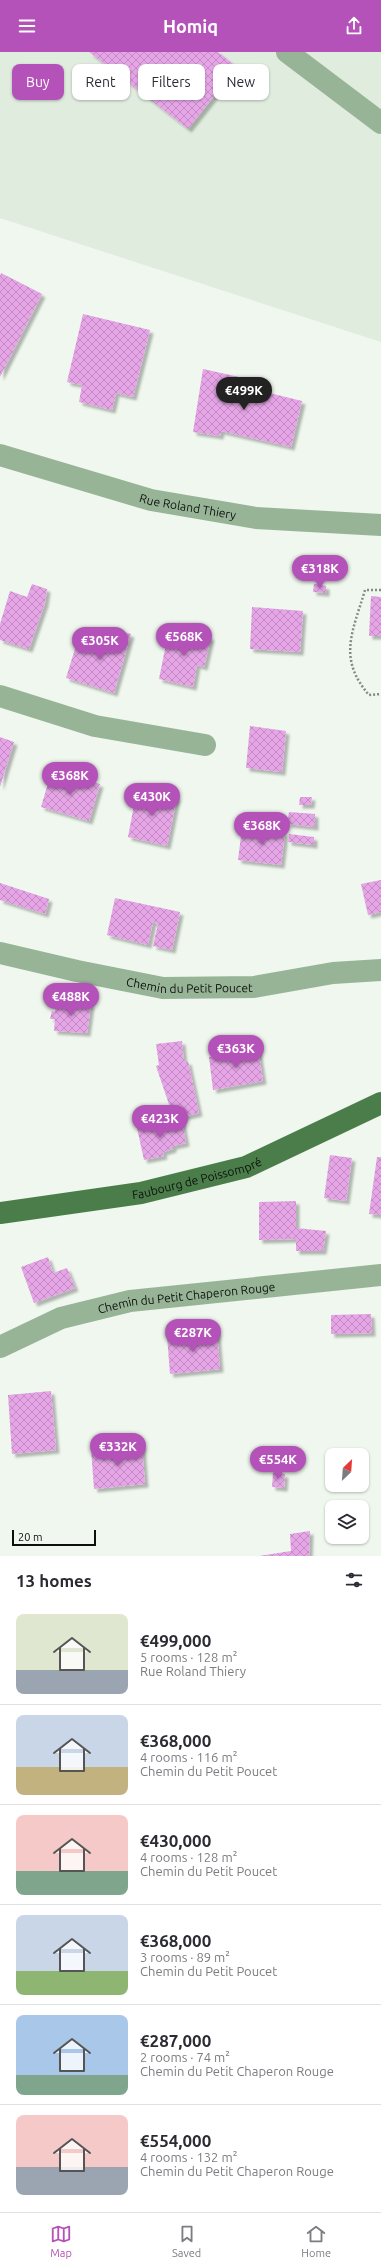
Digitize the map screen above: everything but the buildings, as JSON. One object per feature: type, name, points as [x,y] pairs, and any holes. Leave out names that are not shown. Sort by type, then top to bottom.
[{"type":"main road","name":"Faubourg de Poissompré","points":[[0,1213],[141,1193],[246,1167],[381,1103]]},
{"type":"street","points":[[287,52],[381,124]]},
{"type":"street","name":"Rue Roland Thiery","points":[[0,455],[151,500],[256,518],[381,525]]},
{"type":"street","points":[[0,696],[94,726],[205,745]]},
{"type":"street","name":"Chemin du Petit Poucet","points":[[0,953],[77,971],[163,988],[254,987],[333,973],[381,970]]},
{"type":"street","name":"Chemin du Petit Chaperon Rouge","points":[[0,1347],[61,1318],[130,1301],[381,1275]]},
{"type":"path","points":[[381,590],[365,590],[349,644],[350,663],[359,684],[368,695],[381,694]]},
{"type":"shaded area","points":[[0,52],[381,52],[381,342],[0,218]]}]
